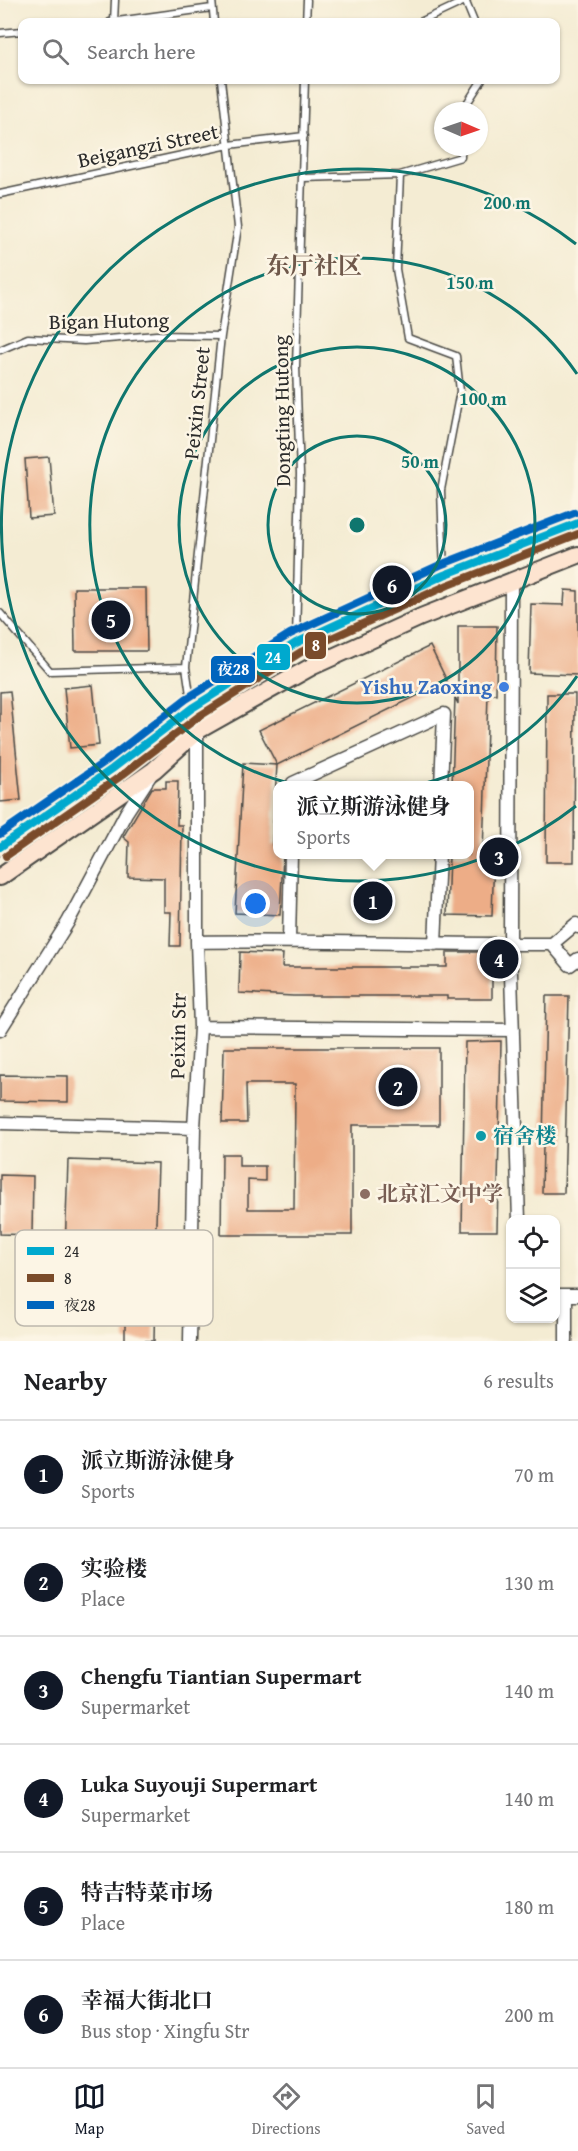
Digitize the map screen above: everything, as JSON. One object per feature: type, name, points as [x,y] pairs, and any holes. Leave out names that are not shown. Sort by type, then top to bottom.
[{"type":"main road","points":[[0,847],[112,769],[192,708],[296,643],[444,575],[578,524]]},
{"type":"main road","points":[[0,877],[154,770],[197,731],[311,667],[421,617],[578,555]]},
{"type":"street","points":[[512,580],[510,944],[519,1215]]},
{"type":"street","points":[[297,781],[444,714],[441,781]]},
{"type":"street","name":"Peixin Str","points":[[192,1230],[194,1128],[200,1027],[197,942],[197,731]]},
{"type":"street","points":[[0,1030],[68,922],[126,813],[154,770]]},
{"type":"street","points":[[289,940],[291,859]]},
{"type":"street","points":[[435,944],[439,859]]},
{"type":"street","points":[[197,942],[289,940],[552,944],[576,924],[578,927]]},
{"type":"street","points":[[552,944],[570,965],[578,959]]},
{"type":"street","points":[[200,1027],[513,1030]]},
{"type":"street","points":[[0,1123],[194,1128]]},
{"type":"street","points":[[566,1341],[567,1295]]},
{"type":"street","name":"Peixin Str","points":[[190,1326],[190,1341]]},
{"type":"lane","points":[[113,18],[115,0]]},
{"type":"lane","points":[[212,0],[213,18]]},
{"type":"lane","points":[[306,18],[307,0]]},
{"type":"lane","points":[[428,18],[466,0],[473,18]]},
{"type":"lane","points":[[141,18],[212,8]]},
{"type":"lane","points":[[0,33],[18,31]]},
{"type":"lane","name":"Peixin Street","points":[[197,731],[186,667],[221,336],[238,227],[221,84]]},
{"type":"lane","name":"Dongting Hutong","points":[[296,643],[300,474],[296,366],[305,84]]},
{"type":"lane","points":[[468,102],[479,84]]},
{"type":"lane","name":"Beigangzi Street","points":[[0,194],[229,145],[304,136]]},
{"type":"lane","points":[[303,178],[400,175],[461,156]]},
{"type":"lane","points":[[400,175],[396,269],[408,338],[456,356],[460,391],[441,490],[444,575]]},
{"type":"lane","name":"Bigan Hutong","points":[[0,350],[28,338],[84,341],[156,335],[221,336]]},
{"type":"lane","points":[[0,613],[50,671],[186,667]]},
{"type":"building","points":[[49,457],[54,516],[29,518],[25,459]]},
{"type":"building","points":[[74,588],[146,588],[147,651],[75,651]]},
{"type":"building","points":[[565,590],[578,591],[578,675],[529,673],[531,604],[564,605]]},
{"type":"building","points":[[458,626],[497,626],[496,694],[488,694],[483,854],[494,854],[492,916],[447,915],[449,859],[474,859],[474,781],[452,781],[455,697],[458,704]]},
{"type":"building","points":[[430,646],[447,681],[277,765],[259,730]]},
{"type":"building","points":[[93,685],[99,745],[70,748],[64,688]]},
{"type":"building","points":[[10,691],[21,800],[0,802],[0,692]]},
{"type":"building","points":[[547,694],[575,694],[574,862],[546,862]]},
{"type":"building","points":[[243,763],[277,765],[276,781],[273,781],[272,845],[273,859],[283,859],[280,915],[235,913]]},
{"type":"building","points":[[166,781],[178,781],[177,825],[182,825],[180,946],[170,946],[171,912],[164,912],[164,878],[128,877],[129,842],[123,837],[152,788],[166,788]]},
{"type":"building","points":[[240,952],[283,954],[282,967],[447,967],[447,952],[492,952],[492,999],[447,999],[447,996],[293,996],[239,993]]},
{"type":"building","points":[[546,996],[569,996],[564,1193],[542,1193]]},
{"type":"building","name":"宿舍楼","points":[[501,1041],[497,1231],[462,1231],[465,1042]]},
{"type":"building","points":[[224,1048],[439,1048],[439,1125],[352,1125],[352,1235],[221,1235],[222,1154],[239,1154],[239,1166],[265,1166],[265,1181],[248,1180],[248,1209],[294,1209],[295,1084],[246,1084],[247,1123],[222,1123]]},
{"type":"building","points":[[0,1075],[68,1076],[68,1102],[0,1101]]},
{"type":"building","points":[[68,1160],[158,1163],[156,1230],[66,1230]]},
{"type":"building","points":[[0,1175],[33,1176],[32,1230],[15,1230],[15,1234],[0,1234]]},
{"type":"building","points":[[125,1326],[154,1326],[154,1341],[125,1341]]},
{"type":"transit line","name":"夜28","points":[[0,834],[106,761],[186,699],[290,634],[440,565],[574,513]]},
{"type":"transit line","name":"24","points":[[0,847],[112,769],[192,708],[296,643],[444,575],[578,523]]},
{"type":"transit line","name":"8","points":[[6,856],[118,778],[198,717],[301,652],[448,585],[578,534]]},
{"type":"place","name":"幸福大街北口","points":[[392,585]]},
{"type":"place","name":"特吉特菜市场","points":[[111,620]]},
{"type":"place","name":"Yishu Zaoxing","points":[[504,687]]},
{"type":"place","name":"Chengfu Tiantian Supermart","points":[[499,857]]},
{"type":"place","name":"派立斯游泳健身","points":[[373,901]]},
{"type":"place","name":"Luka Suyouji Supermart","points":[[499,959]]},
{"type":"place","name":"实验楼","points":[[398,1087]]},
{"type":"place","name":"宿舍楼","points":[[481,1136]]},
{"type":"place","name":"北京汇文中学","points":[[365,1194]]},
{"type":"district","name":"东厅社区","points":[[314,266]]}]
